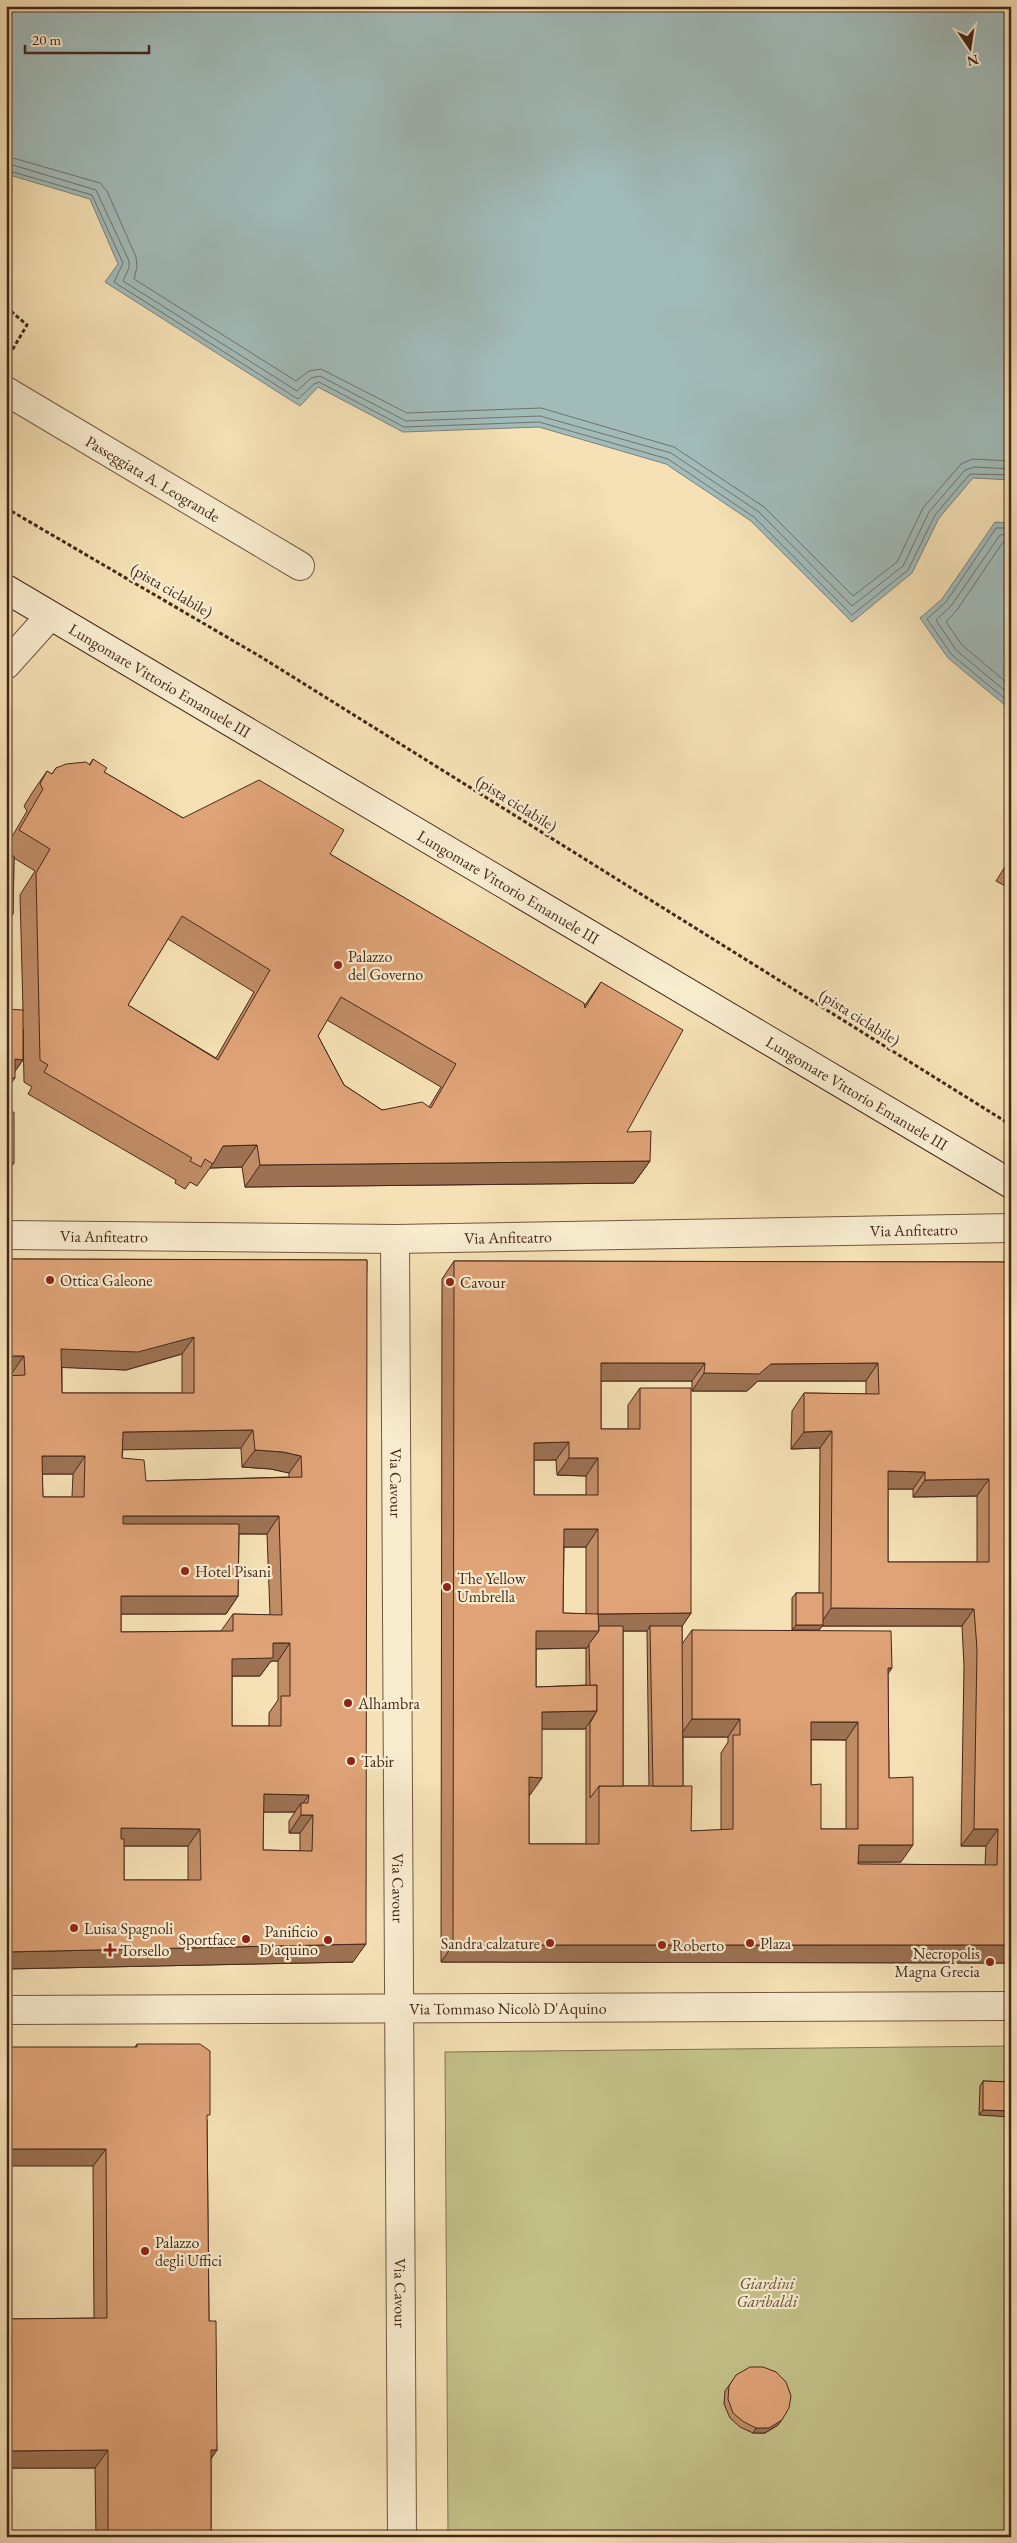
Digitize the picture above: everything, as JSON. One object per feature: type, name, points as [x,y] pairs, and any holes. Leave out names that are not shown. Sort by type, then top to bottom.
[{"type":"street","name":"Passeggiata A. Leogrande","points":[[6,391],[300,566]]},
{"type":"street","name":"Lungomare Vittorio Emanuele III","points":[[6,588],[50,616],[1011,1184]]},
{"type":"street","points":[[6,665],[50,616]]},
{"type":"street","name":"Via Anfiteatro","points":[[6,1235],[395,1238],[1011,1228]]},
{"type":"street","name":"Via Cavour","points":[[395,1238],[402,2537]]},
{"type":"street","name":"Via Tommaso Nicolò D'Aquino","points":[[6,2010],[399,2010],[1011,2006]]},
{"type":"path","points":[[6,307],[27,325],[6,360]]},
{"type":"path","name":"(pista ciclabile)","points":[[6,508],[262,657],[1011,1125]]},
{"type":"green space","name":"Giardini Garibaldi","points":[[1011,2046],[1011,2537],[448,2537],[445,2052]]},
{"type":"water","points":[[6,6],[1011,6],[1011,480],[973,478],[939,518],[912,573],[852,622],[751,521],[666,464],[539,427],[403,432],[318,387],[300,406],[105,282],[118,264],[90,199],[6,174]]},
{"type":"water","points":[[995,522],[1011,523],[1011,697],[1006,706],[948,658],[920,618],[942,599]]},
{"type":"building","name":"Palazzo del Governo","points":[[93,759],[107,768],[104,772],[183,818],[259,780],[344,830],[330,854],[584,1003],[585,1008],[601,982],[683,1030],[627,1132],[651,1131],[650,1161],[260,1165],[257,1145],[223,1146],[213,1164],[205,1159],[201,1167],[190,1161],[192,1158],[44,1072],[48,1065],[40,1060],[36,873],[50,849],[19,830],[43,789],[40,784],[47,771],[52,774],[56,768],[66,764],[86,762],[90,765]],"holes":[[[182,916],[270,970],[218,1060],[128,1005]],[[341,997],[456,1064],[431,1108],[422,1102],[382,1110],[344,1085],[318,1036]]]},
{"type":"building","points":[[6,856],[14,856],[13,914],[6,914]]},
{"type":"building","points":[[1011,859],[1011,870],[1006,867]]},
{"type":"building","points":[[6,1009],[23,1010],[23,1060],[15,1059],[15,1078],[6,1078]]},
{"type":"building","points":[[14,1112],[14,1163],[6,1163],[6,1113]]},
{"type":"building","points":[[6,1259],[367,1260],[366,1944],[6,1952],[6,1376],[25,1375],[24,1356],[6,1356]],"holes":[[[194,1337],[194,1393],[62,1393],[61,1349],[138,1352]],[[253,1430],[255,1450],[283,1452],[301,1456],[302,1477],[146,1481],[144,1460],[122,1458],[123,1432]],[[42,1456],[85,1456],[84,1497],[43,1497]],[[123,1516],[279,1516],[282,1615],[233,1614],[233,1631],[121,1632],[121,1596],[238,1596],[239,1524],[123,1524]],[[273,1643],[290,1643],[290,1696],[281,1696],[281,1726],[232,1726],[232,1659],[273,1658]],[[264,1794],[309,1795],[308,1803],[301,1803],[301,1815],[313,1815],[312,1851],[263,1850]],[[121,1828],[200,1829],[201,1880],[124,1880],[124,1839],[121,1839]]]},
{"type":"building","points":[[454,1261],[1011,1262],[1011,1945],[453,1945]],"holes":[[[601,1363],[705,1363],[704,1373],[759,1374],[771,1364],[878,1363],[879,1394],[804,1393],[804,1432],[832,1431],[831,1608],[974,1609],[977,1649],[974,1829],[998,1829],[997,1865],[858,1864],[859,1845],[913,1845],[913,1777],[889,1778],[888,1668],[892,1668],[891,1631],[692,1630],[692,1719],[740,1719],[740,1735],[733,1735],[733,1829],[691,1831],[692,1786],[599,1786],[599,1844],[529,1844],[529,1777],[542,1778],[542,1712],[597,1711],[597,1685],[536,1687],[536,1631],[599,1631],[598,1614],[691,1613],[691,1388],[640,1388],[640,1429],[601,1429]],[[569,1442],[569,1458],[598,1458],[598,1495],[534,1495],[534,1443]],[[888,1471],[925,1472],[925,1480],[989,1479],[989,1562],[888,1562]],[[564,1529],[598,1529],[598,1614],[563,1613]],[[811,1722],[858,1722],[858,1829],[821,1829],[821,1784],[811,1785]]]},
{"type":"building","points":[[796,1593],[823,1593],[823,1625],[796,1625]]},
{"type":"building","points":[[599,1626],[623,1626],[623,1786],[599,1786],[590,1798],[590,1723],[597,1711],[597,1685],[590,1685],[589,1644],[599,1631]]},
{"type":"building","points":[[650,1626],[682,1626],[683,1786],[653,1786]]},
{"type":"building","name":"Palazzo degli Uffici","points":[[137,2044],[200,2044],[210,2051],[210,2115],[207,2115],[209,2321],[216,2321],[217,2450],[211,2450],[211,2537],[108,2537],[108,2450],[6,2451],[6,2319],[107,2318],[106,2149],[6,2149],[6,2047],[137,2047]]},
{"type":"building","points":[[983,2081],[1011,2082],[1011,2111],[983,2110]]},
{"type":"building","points":[[750,2367],[763,2367],[776,2372],[786,2382],[791,2396],[789,2408],[782,2420],[769,2428],[756,2428],[744,2422],[733,2413],[728,2399],[729,2386],[736,2375]]},
{"type":"place","name":"Palazzo del Governo","points":[[338,965]]},
{"type":"place","name":"Ottica Galeone","points":[[50,1280]]},
{"type":"place","name":"Cavour","points":[[450,1282]]},
{"type":"place","name":"Hotel Pisani","points":[[185,1571]]},
{"type":"place","name":"The Yellow Umbrella","points":[[447,1587]]},
{"type":"place","name":"Alhambra","points":[[348,1703]]},
{"type":"place","name":"Tabir","points":[[351,1761]]},
{"type":"place","name":"Luisa Spagnoli","points":[[74,1928]]},
{"type":"place","name":"Sportface","points":[[246,1939]]},
{"type":"place","name":"Panificio D'aquino","points":[[328,1940]]},
{"type":"place","name":"Sandra calzature","points":[[550,1943]]},
{"type":"place","name":"Plaza","points":[[750,1943]]},
{"type":"place","name":"Roberto","points":[[662,1945]]},
{"type":"place","name":"Torsello","points":[[110,1950]]},
{"type":"place","name":"Necropolis Magna Grecia","points":[[990,1962]]},
{"type":"place","name":"Palazzo degli Uffici","points":[[145,2251]]}]
